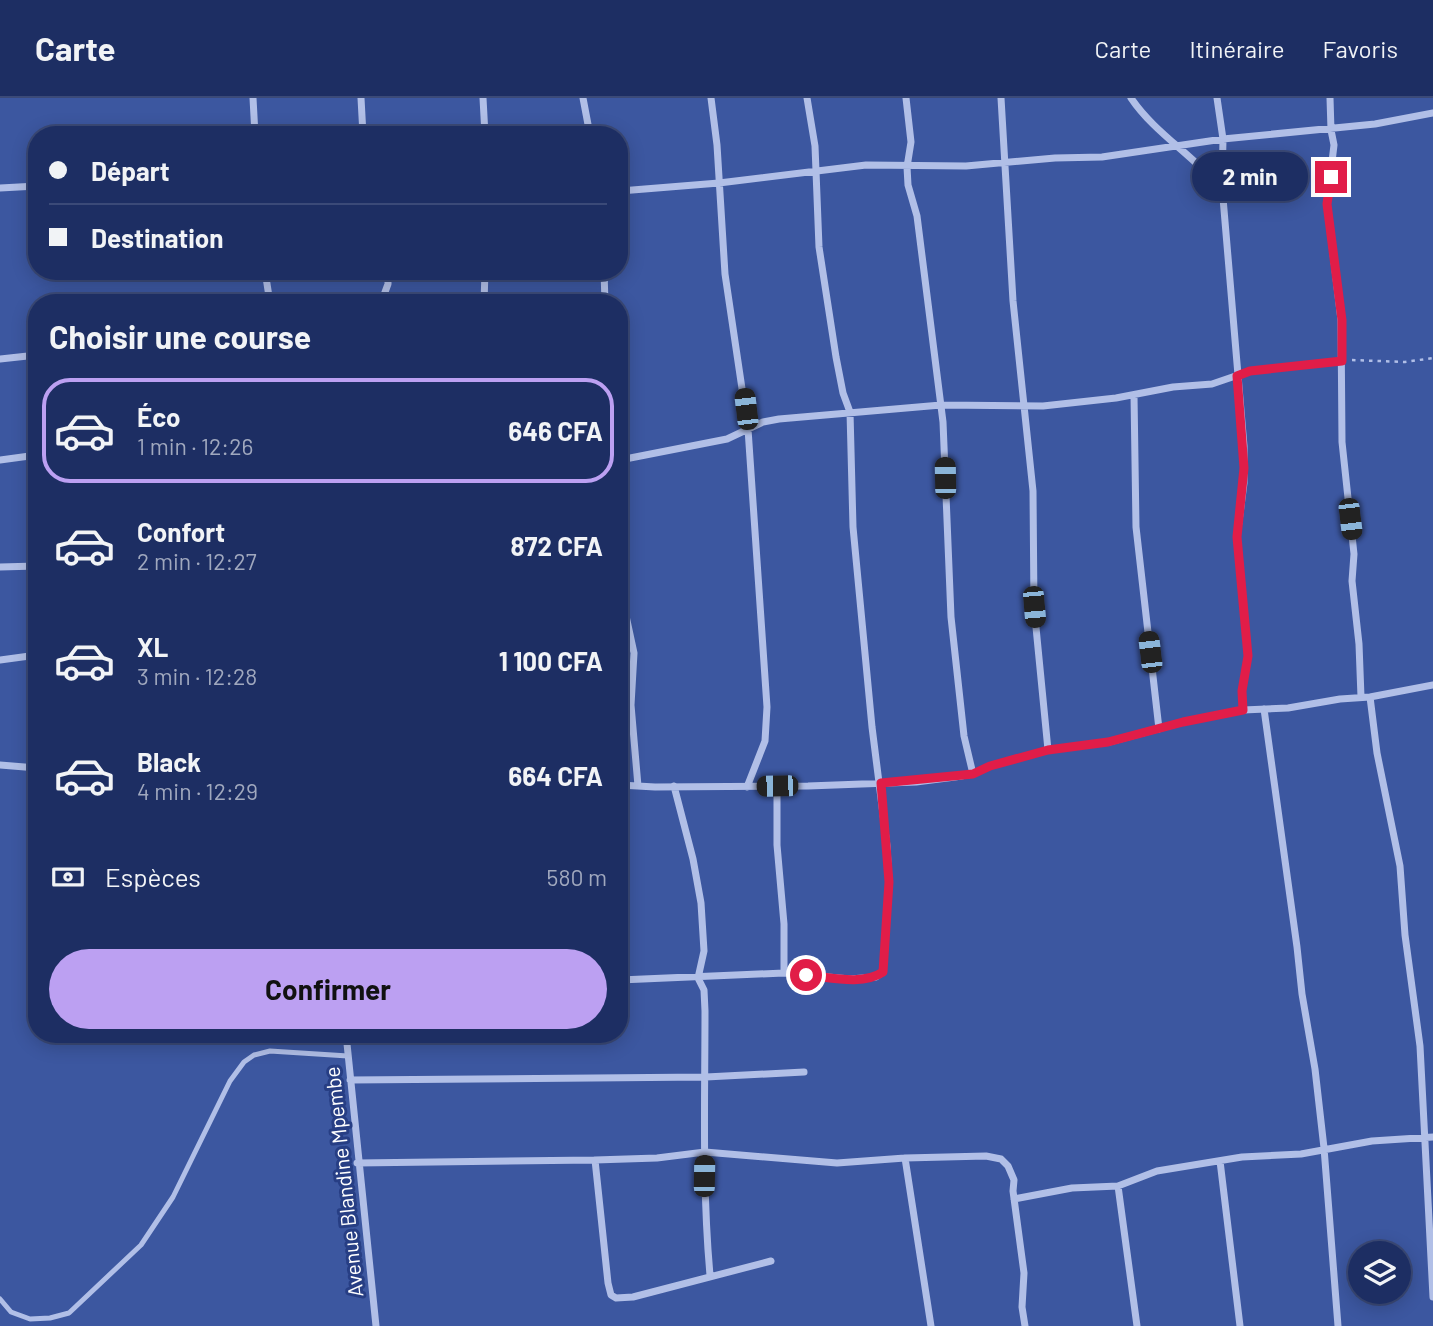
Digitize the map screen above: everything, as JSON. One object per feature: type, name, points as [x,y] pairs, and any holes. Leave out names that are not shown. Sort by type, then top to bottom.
[{"type":"street","points":[[253,98],[255,126]]},
{"type":"street","points":[[361,98],[362,126]]},
{"type":"street","points":[[483,98],[485,126]]},
{"type":"street","points":[[583,98],[588,126]]},
{"type":"street","points":[[711,98],[718,145],[725,274],[748,429],[767,727],[762,752],[747,787]]},
{"type":"street","points":[[628,980],[784,973],[850,979],[876,976],[883,972],[889,882],[853,527],[850,412],[843,393],[819,247],[815,146],[807,98]]},
{"type":"street","points":[[906,98],[911,142],[907,167],[908,185],[917,216],[941,405],[951,617],[964,736],[973,774]]},
{"type":"street","points":[[1001,98],[1013,301],[1032,491],[1034,607],[1048,750]]},
{"type":"street","points":[[1131,98],[1147,119],[1199,163],[1223,193]]},
{"type":"street","points":[[1217,98],[1223,139],[1223,193],[1236,327],[1244,468],[1237,537],[1248,656],[1242,691],[1243,710]]},
{"type":"street","points":[[1330,98],[1334,145],[1327,204],[1342,320],[1342,442],[1354,554],[1352,581],[1366,697],[1400,866],[1405,934],[1429,1137],[1433,1297]]},
{"type":"street","points":[[628,190],[719,183],[866,165],[966,166],[1102,157],[1223,139],[1331,130],[1433,113]]},
{"type":"street","points":[[0,188],[28,187]]},
{"type":"street","points":[[0,359],[28,356]]},
{"type":"street","points":[[628,458],[727,439],[763,422],[779,419],[941,405],[1023,408],[1212,384],[1250,371],[1342,361]]},
{"type":"street","points":[[1134,395],[1136,527],[1159,729]]},
{"type":"street","points":[[0,460],[28,456]]},
{"type":"street","points":[[0,567],[28,566]]},
{"type":"street","points":[[628,625],[634,653],[631,705],[638,786]]},
{"type":"street","points":[[0,660],[28,656]]},
{"type":"street","points":[[628,785],[747,787],[881,783],[973,774],[990,766],[1048,750],[1108,742],[1243,710],[1366,697],[1433,685]]},
{"type":"street","points":[[1264,709],[1324,1148],[1338,1326]]},
{"type":"street","points":[[0,765],[28,767]]},
{"type":"street","points":[[674,786],[701,902],[704,951],[698,978],[704,990],[705,1229],[710,1275]]},
{"type":"street","points":[[777,786],[777,845],[785,924],[784,973]]},
{"type":"street","name":"Avenue Blandine Mpembe","points":[[347,1043],[357,1163],[376,1326]]},
{"type":"street","points":[[350,1080],[706,1077],[804,1072]]},
{"type":"street","points":[[1014,1199],[1079,1187],[1118,1186],[1157,1171],[1220,1161],[1301,1154],[1382,1140],[1429,1137]]},
{"type":"street","points":[[357,1163],[595,1160],[705,1152],[837,1163],[963,1156],[1000,1159],[1011,1171],[1014,1181],[1024,1273],[1022,1307],[1025,1326]]},
{"type":"street","points":[[905,1158],[931,1326]]},
{"type":"street","points":[[595,1160],[611,1295],[616,1298],[633,1297],[771,1261]]},
{"type":"street","points":[[1220,1161],[1240,1326]]},
{"type":"street","points":[[1118,1186],[1138,1326]]},
{"type":"lane","points":[[0,1299],[11,1312],[30,1319],[69,1313],[141,1245],[173,1197],[230,1082],[244,1062],[254,1055],[270,1051],[348,1056]]},
{"type":"path","points":[[1342,361],[1374,359],[1405,362],[1433,358]]},
{"type":"shaded area","points":[[0,98],[1433,98],[1433,1326],[0,1326]]},
{"type":"route","points":[[806,975],[850,979],[876,976],[883,972],[889,882],[881,783],[916,782],[973,774],[990,766],[1048,750],[1135,737],[1183,722],[1243,710],[1242,691],[1248,656],[1237,537],[1244,483],[1244,446],[1237,376],[1250,371],[1342,361],[1342,320],[1327,204],[1331,177]]}]
